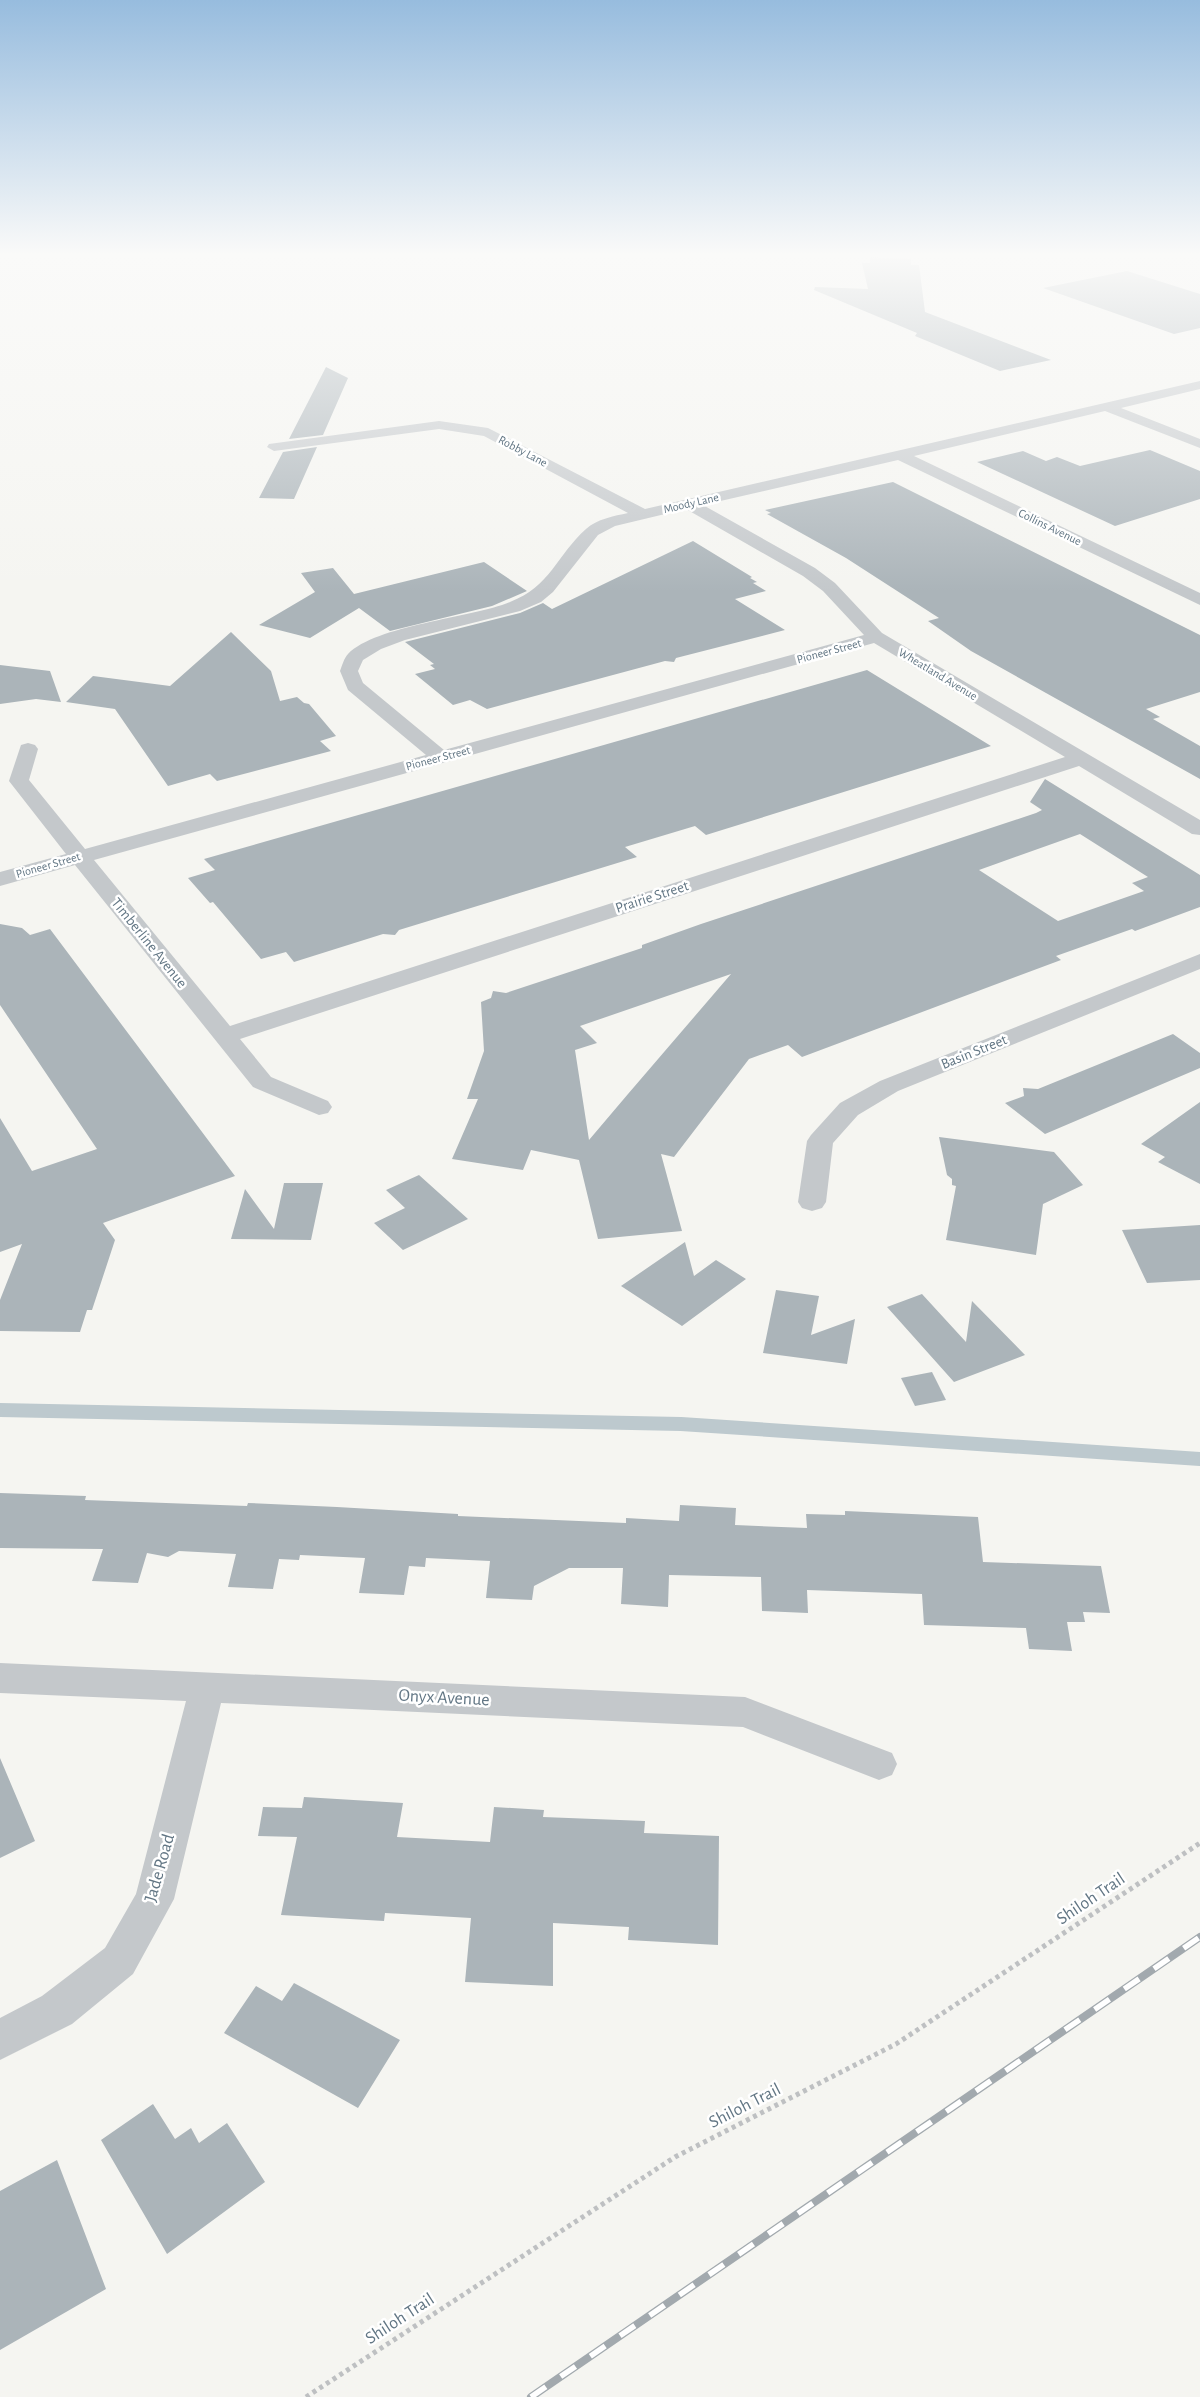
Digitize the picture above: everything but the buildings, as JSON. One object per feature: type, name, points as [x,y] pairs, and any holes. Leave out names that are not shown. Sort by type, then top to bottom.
[{"type":"street","name":"Moody Lane","points":[[440,757],[355,686],[349,672],[355,657],[375,645],[399,636],[514,607],[535,598],[547,588],[592,532],[610,522],[1200,385]]},
{"type":"street","points":[[1106,407],[1200,444]]},
{"type":"street","name":"Robby Lane","points":[[274,447],[439,426],[465,427],[488,432],[642,514]]},
{"type":"street","name":"Collins Avenue","points":[[900,455],[1200,600]]},
{"type":"street","name":"Wheatland Avenue","points":[[688,504],[809,572],[829,587],[876,638],[1200,829]]},
{"type":"street","name":"Pioneer Street","points":[[0,879],[876,638]]},
{"type":"street","name":"Timberline Avenue","points":[[28,749],[19,781],[262,1082],[319,1107]]},
{"type":"street","name":"Prairie Street","points":[[225,1036],[1080,758]]},
{"type":"street","name":"Basin Street","points":[[812,1202],[820,1141],[849,1109],[889,1086],[1200,961]]},
{"type":"street","name":"Onyx Avenue","points":[[0,1678],[745,1712],[879,1764]]},
{"type":"street","name":"Jade Road","points":[[0,2040],[57,2010],[119,1961],[154,1899],[207,1688]]},
{"type":"path","name":"Shiloh Trail","points":[[306,2397],[675,2157],[896,2044],[1200,1843]]},
{"type":"waterway","points":[[0,1410],[681,1424],[1200,1459]]},
{"type":"railway","points":[[531,2397],[1200,1937]]}]
